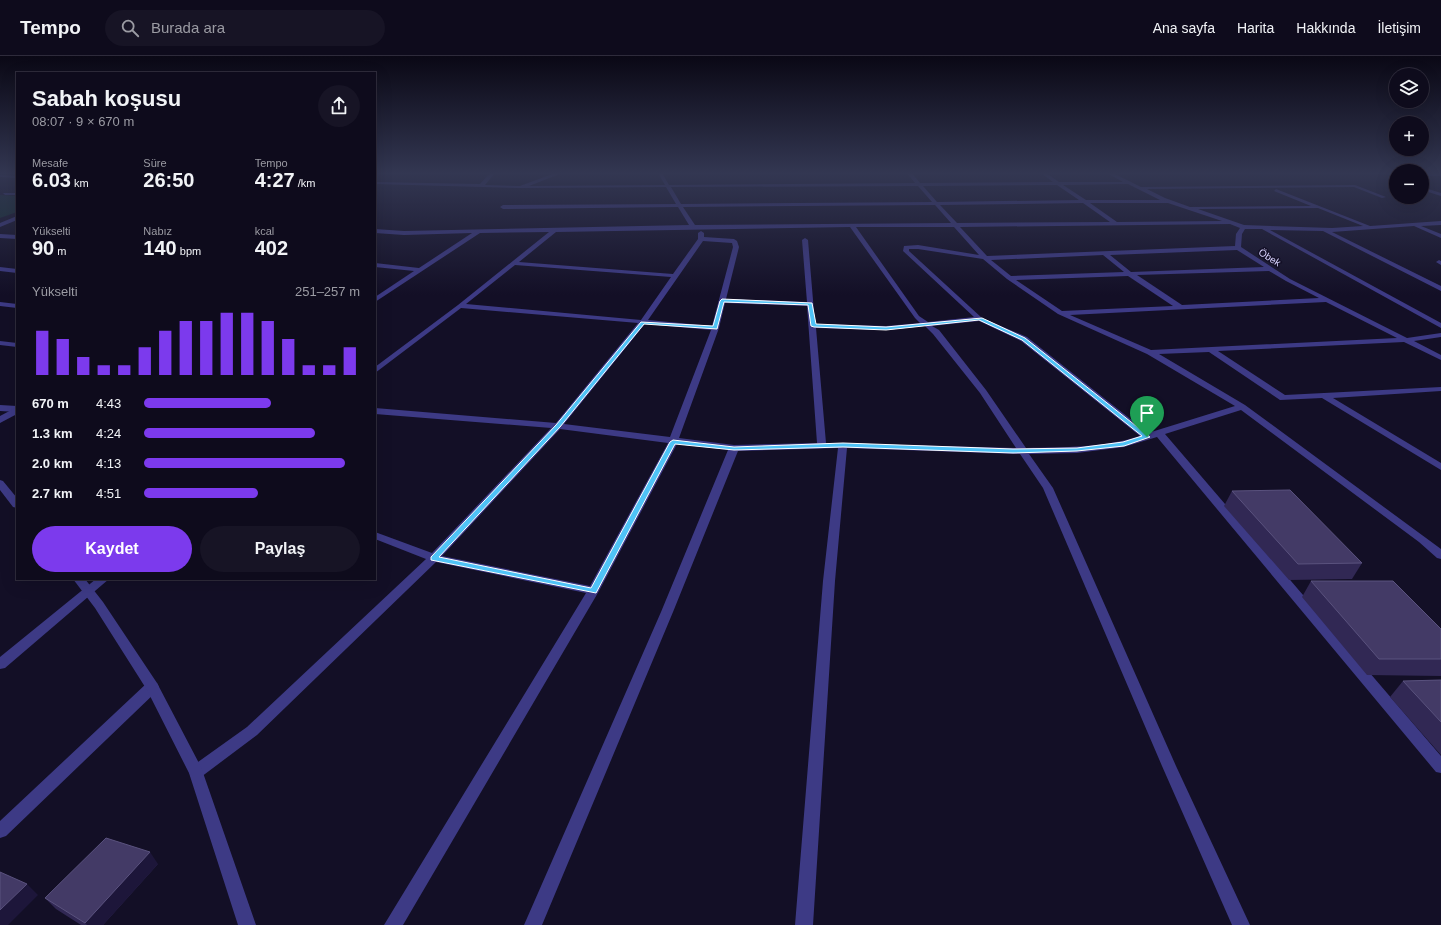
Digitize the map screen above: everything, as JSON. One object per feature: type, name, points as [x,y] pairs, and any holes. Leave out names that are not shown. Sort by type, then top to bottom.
[{"type":"street","points":[[196,772],[252,731],[434,558],[558,426],[643,322],[700,239],[697,227],[687,214]]},
{"type":"street","points":[[946,214],[985,258],[1009,278],[1060,313],[1150,352],[1242,407],[1423,540],[1441,556]]},
{"type":"street","points":[[1100,214],[1115,223]]},
{"type":"street","points":[[1202,214],[1243,227],[1263,228],[1323,229],[1441,223]]},
{"type":"street","points":[[1336,214],[1369,227]]},
{"type":"street","points":[[0,225],[16,218]]},
{"type":"street","points":[[376,231],[478,232],[697,227],[1228,223]]},
{"type":"street","points":[[1412,225],[1441,236]]},
{"type":"street","points":[[852,226],[917,317],[929,325],[983,392],[1048,488],[1172,773],[1241,925]]},
{"type":"street","points":[[1147,437],[1024,339],[980,319],[906,252],[906,247],[918,246],[985,258],[1238,248],[1239,234],[1243,227]]},
{"type":"street","points":[[1263,228],[1441,326]]},
{"type":"street","points":[[1323,229],[1441,289]]},
{"type":"street","points":[[376,370],[460,306],[554,230]]},
{"type":"street","points":[[376,299],[478,232]]},
{"type":"street","points":[[0,236],[16,237]]},
{"type":"street","points":[[393,925],[593,592],[673,442],[715,328],[736,247],[734,241],[700,239]]},
{"type":"street","points":[[805,240],[810,304],[814,326],[822,446]]},
{"type":"street","name":"Öbek","points":[[1238,248],[1270,269],[1441,358]]},
{"type":"street","points":[[1104,253],[1130,274],[1180,307]]},
{"type":"street","points":[[513,263],[676,276]]},
{"type":"street","points":[[376,265],[420,270]]},
{"type":"street","points":[[0,269],[16,271]]},
{"type":"street","points":[[1009,278],[1270,269]]},
{"type":"street","points":[[1060,313],[1328,300]]},
{"type":"street","points":[[722,301],[810,304]]},
{"type":"street","points":[[0,304],[16,306]]},
{"type":"street","points":[[460,306],[715,328]]},
{"type":"street","points":[[814,326],[886,328],[980,319]]},
{"type":"street","points":[[1150,352],[1406,340],[1441,335]]},
{"type":"street","points":[[0,343],[16,345]]},
{"type":"street","points":[[1210,350],[1283,398],[1441,389]]},
{"type":"street","points":[[1324,396],[1441,467]]},
{"type":"street","points":[[376,411],[558,426],[673,442],[734,448],[843,445],[1023,451],[1077,450],[1124,444],[1242,407]]},
{"type":"street","points":[[0,408],[16,410]]},
{"type":"street","points":[[0,419],[16,411]]},
{"type":"street","points":[[1159,433],[1441,768]]},
{"type":"street","points":[[804,925],[829,581],[843,445]]},
{"type":"street","points":[[533,925],[667,612],[734,448]]},
{"type":"street","points":[[0,483],[16,504]]},
{"type":"street","points":[[376,535],[434,558],[593,592]]},
{"type":"street","points":[[80,580],[152,687],[196,772],[246,925]]},
{"type":"street","points":[[0,664],[102,580]]},
{"type":"street","points":[[0,831],[152,687]]},
{"type":"green space","points":[[0,214],[13,214],[0,218]]},
{"type":"building","points":[[1290,490],[1362,563],[1298,564],[1232,491]]},
{"type":"building","points":[[1311,581],[1393,581],[1441,629],[1441,659],[1379,659]]},
{"type":"building","points":[[1441,680],[1441,722],[1403,681]]},
{"type":"building","points":[[106,838],[150,852],[85,923],[45,898]]},
{"type":"building","points":[[0,872],[27,884],[0,910]]},
{"type":"route","points":[[722,301],[810,304],[814,326],[886,328],[980,319],[1024,339],[1147,437],[1124,444],[1077,450],[1013,451],[843,445],[734,448],[673,442],[593,592],[434,558],[558,426],[643,322],[715,328],[722,301]]}]
